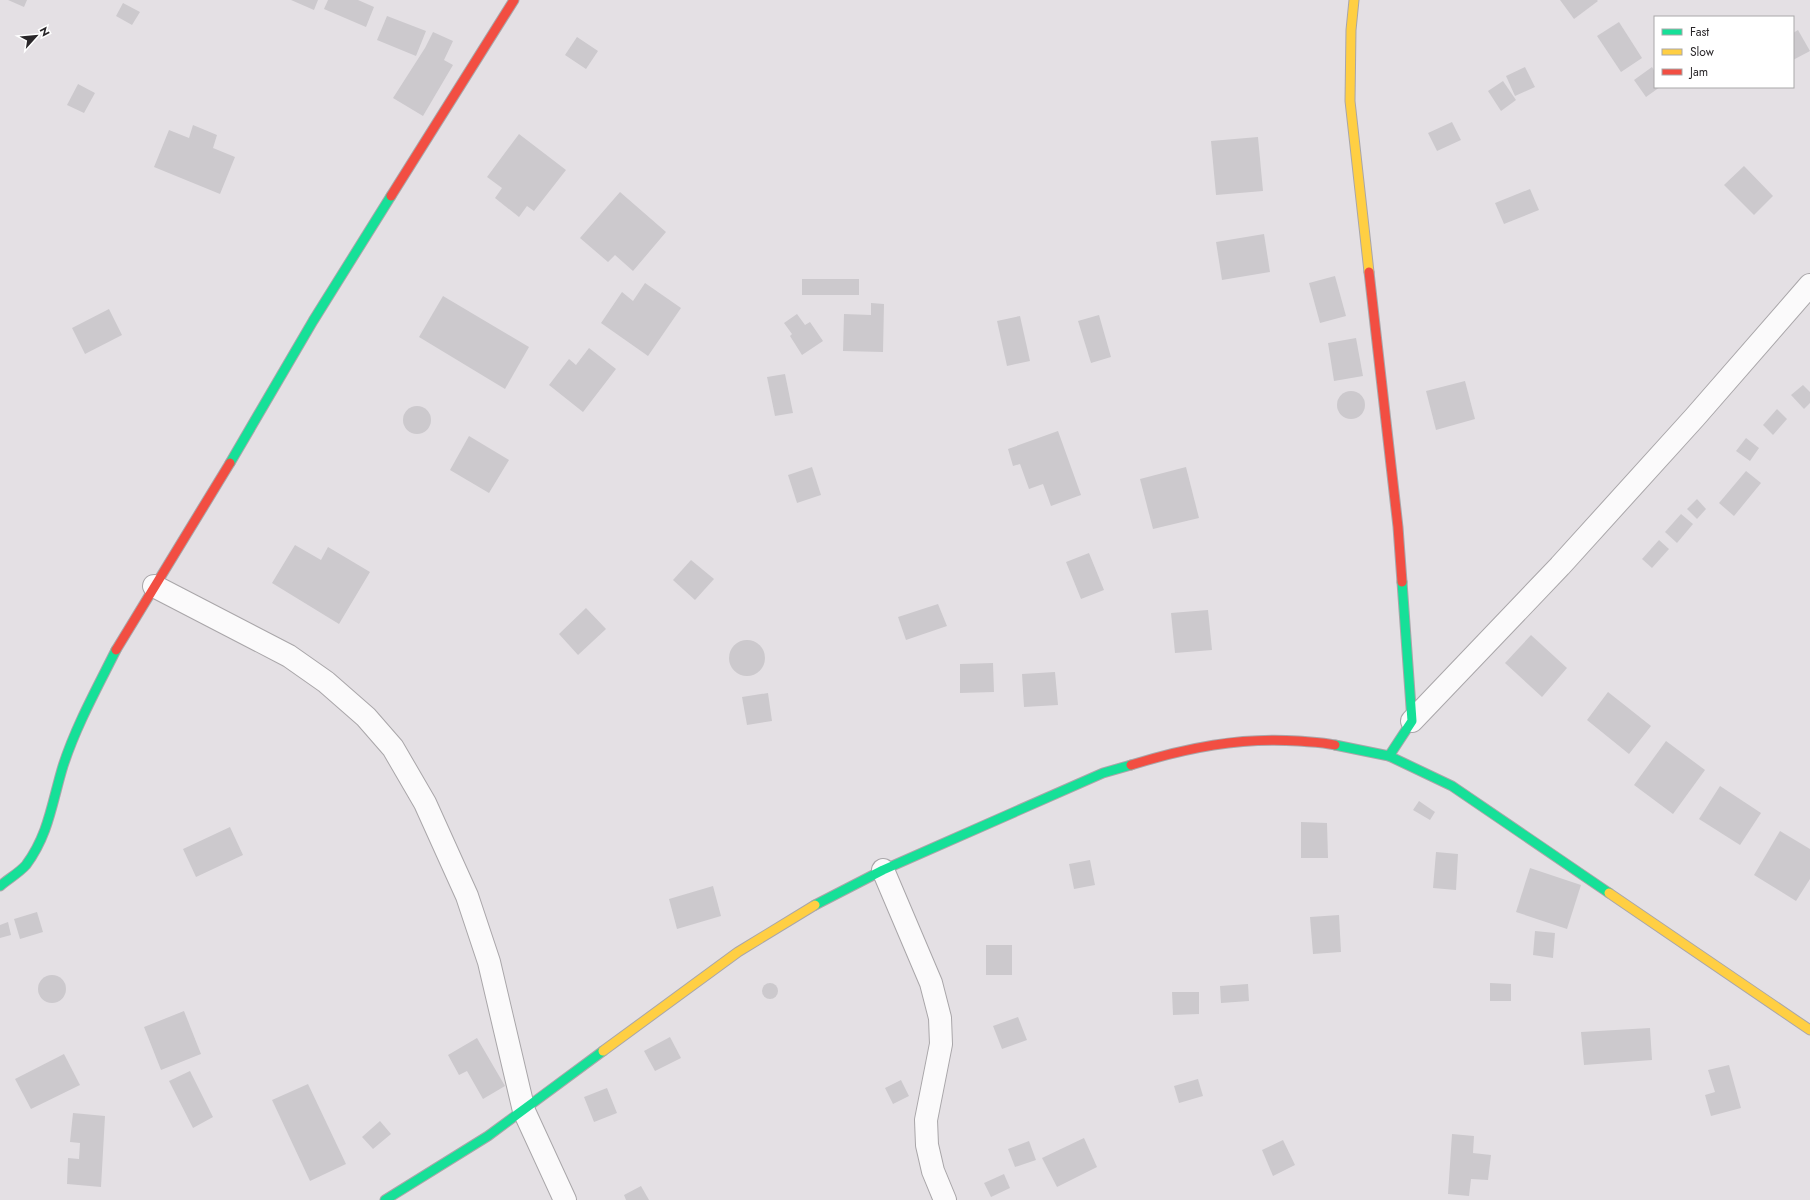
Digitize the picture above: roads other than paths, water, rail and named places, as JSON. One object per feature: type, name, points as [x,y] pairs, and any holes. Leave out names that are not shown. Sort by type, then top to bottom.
[{"type":"street","points":[[0,886],[25,866],[41,841],[52,812],[63,766],[84,713],[121,641],[246,436],[313,321],[514,0]]},
{"type":"street","points":[[1354,0],[1350,30],[1350,101],[1356,172],[1398,527],[1412,721]]},
{"type":"street","points":[[1389,756],[1412,721],[1560,566],[1695,417],[1810,285]]},
{"type":"street","points":[[154,586],[289,656],[326,682],[366,717],[393,748],[425,803],[467,896],[490,962],[524,1111],[565,1200]]},
{"type":"street","points":[[385,1200],[488,1136],[524,1111],[738,952],[809,908],[883,870],[1103,773],[1170,754],[1228,742],[1270,739],[1327,743],[1389,756],[1452,786],[1810,1030]]},
{"type":"street","points":[[883,870],[931,983],[940,1018],[941,1044],[926,1120],[927,1145],[934,1171],[945,1200]]}]
